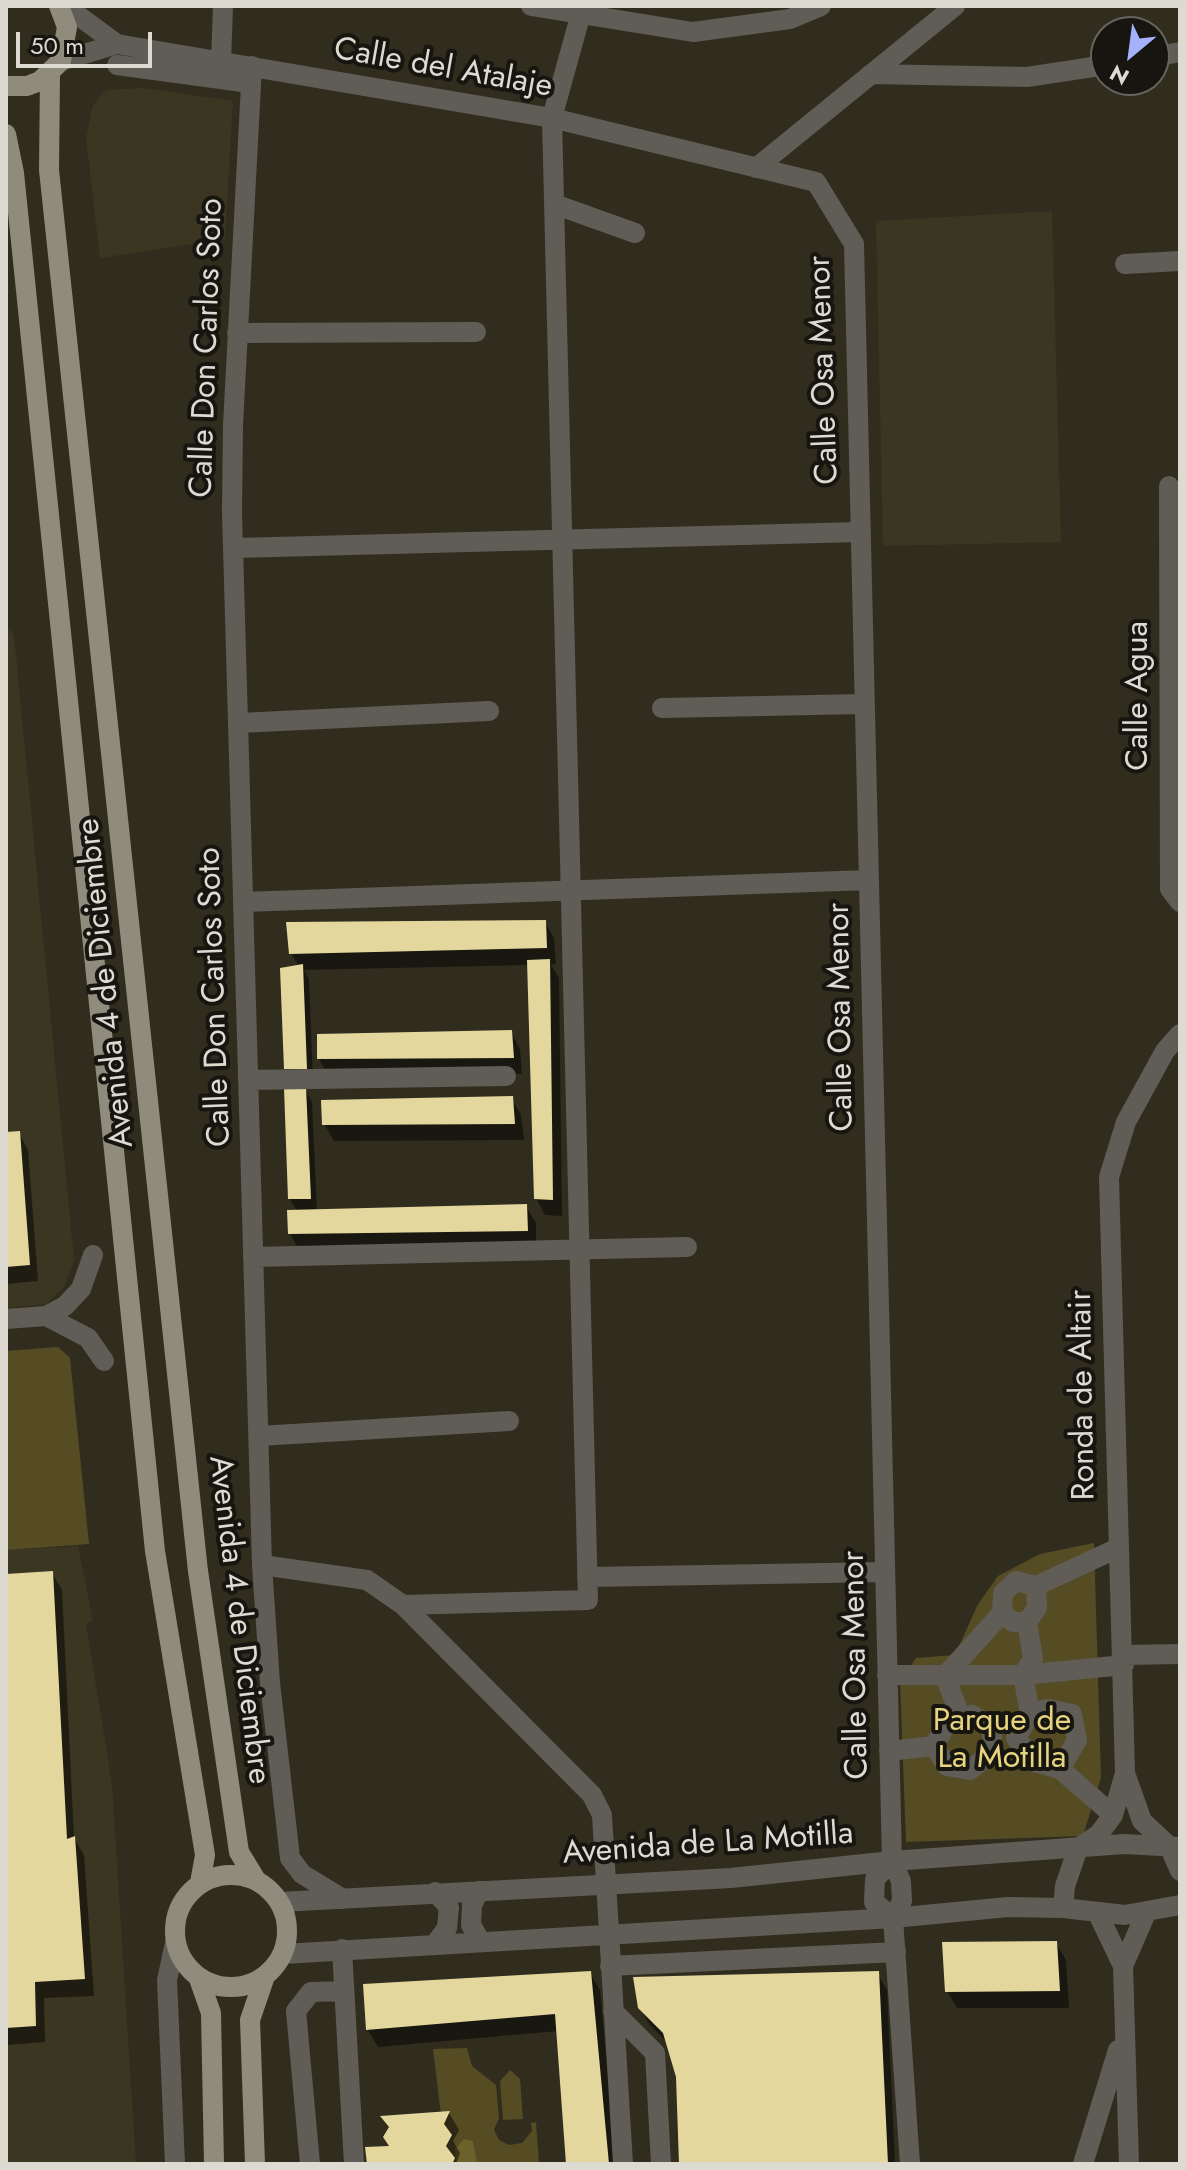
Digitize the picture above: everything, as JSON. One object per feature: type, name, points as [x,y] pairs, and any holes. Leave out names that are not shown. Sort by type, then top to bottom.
[{"type":"main road","name":"Avenida 4 de Diciembre","points":[[62,6],[67,27],[56,67],[49,170],[79,424],[198,1571],[239,1852],[256,1880]]},
{"type":"main road","points":[[6,86],[27,86],[56,67]]},
{"type":"main road","name":"Avenida 4 de Diciembre","points":[[6,134],[14,173],[155,1551],[205,1855],[200,1883]]},
{"type":"main road","points":[[255,2162],[250,2020],[265,1976],[283,1954],[287,1936],[280,1902],[256,1880],[231,1874],[200,1883],[178,1909],[175,1943],[188,1967],[198,1976],[227,1986],[265,1976]]},
{"type":"main road","points":[[198,1976],[211,2013],[214,2164]]},
{"type":"street","name":"Calle del Atalaje","points":[[62,6],[117,54]]},
{"type":"street","points":[[221,62],[223,6]]},
{"type":"street","points":[[531,6],[582,11],[693,32],[790,19],[821,6]]},
{"type":"street","points":[[756,168],[955,6]]},
{"type":"street","points":[[403,1605],[588,1600],[552,118],[582,11]]},
{"type":"street","name":"Calle del Atalaje","points":[[56,67],[117,54],[221,62],[251,74],[552,118],[816,182]]},
{"type":"street","points":[[117,54],[251,74]]},
{"type":"street","points":[[871,74],[1027,77],[1090,67]]},
{"type":"street","name":"Calle Don Carlos Soto","points":[[251,74],[233,425],[262,1565],[270,1683],[290,1858],[302,1874],[343,1899]]},
{"type":"street","name":"Calle Osa Menor","points":[[816,182],[854,244],[892,1861]]},
{"type":"street","points":[[554,204],[635,233]]},
{"type":"street","points":[[1125,264],[1180,261]]},
{"type":"street","points":[[237,333],[476,332]]},
{"type":"street","name":"Calle Agua","points":[[1169,486],[1170,889],[1180,902]]},
{"type":"street","points":[[234,548],[860,532]]},
{"type":"street","points":[[662,708],[864,704]]},
{"type":"street","points":[[239,723],[489,711]]},
{"type":"street","points":[[244,902],[869,880]]},
{"type":"street","name":"Ronda de Altair","points":[[1078,1848],[1099,1834],[1113,1815],[1125,1773],[1109,1177],[1126,1122],[1165,1051],[1180,1034]]},
{"type":"street","points":[[248,1080],[506,1076]]},
{"type":"street","points":[[253,1257],[579,1247],[687,1247]]},
{"type":"street","points":[[6,1319],[46,1316],[74,1299],[93,1255]]},
{"type":"street","points":[[46,1316],[88,1338],[104,1361]]},
{"type":"street","points":[[259,1436],[509,1421]]},
{"type":"street","points":[[945,1676],[1002,1613],[1003,1593],[1016,1581],[1036,1586],[1118,1548]]},
{"type":"street","points":[[262,1565],[367,1580],[403,1605],[592,1795],[602,1815],[623,2164]]},
{"type":"street","points":[[587,1577],[885,1572]]},
{"type":"street","points":[[1016,1738],[1030,1714],[1023,1675],[1033,1659],[1027,1622],[1037,1608],[1036,1586]]},
{"type":"street","points":[[1002,1613],[1013,1622],[1027,1622]]},
{"type":"street","points":[[887,1675],[1023,1675],[1180,1654]]},
{"type":"street","points":[[945,1676],[961,1718]]},
{"type":"street","points":[[1030,1714],[1048,1709],[1072,1714],[1077,1740],[1060,1769]]},
{"type":"street","points":[[972,1715],[992,1728],[992,1752],[970,1770],[947,1766],[934,1746],[948,1721],[972,1715]]},
{"type":"street","points":[[992,1738],[1016,1738]]},
{"type":"street","points":[[1016,1738],[1035,1762],[1060,1769],[1113,1815]]},
{"type":"street","points":[[889,1751],[934,1746]]},
{"type":"street","name":"Ronda de Altair","points":[[1125,1773],[1142,1821],[1174,1846]]},
{"type":"street","name":"Avenida de La Motilla","points":[[280,1902],[731,1878],[892,1861],[1124,1844],[1174,1846]]},
{"type":"street","points":[[1174,1846],[1180,1871]]},
{"type":"street","points":[[1063,1908],[1065,1886],[1078,1848]]},
{"type":"street","points":[[892,1861],[875,1879],[874,1902],[893,1918],[910,2164]]},
{"type":"street","points":[[283,1954],[893,1918],[1008,1907],[1063,1908],[1098,1914],[1146,1913],[1176,1906],[1180,1882]]},
{"type":"street","points":[[479,1891],[472,1905],[471,1925],[481,1942]]},
{"type":"street","points":[[435,1892],[449,1907],[447,1928],[436,1943]]},
{"type":"street","points":[[1129,2164],[1122,2035],[1123,1966],[1146,1913]]},
{"type":"street","points":[[1098,1914],[1123,1966]]},
{"type":"street","points":[[175,1943],[167,1980],[175,2164]]},
{"type":"street","points":[[342,1949],[354,2164]]},
{"type":"street","points":[[610,1966],[896,1952]]},
{"type":"street","points":[[310,2164],[296,2011],[311,1992],[344,1991]]},
{"type":"street","points":[[613,2011],[655,2053],[661,2164]]},
{"type":"street","points":[[1083,2164],[1122,2035]]},
{"type":"shaded area","points":[[142,88],[233,101],[225,239],[100,258],[86,138],[93,105],[106,90]]},
{"type":"shaded area","points":[[1052,211],[1061,542],[883,546],[876,221]]},
{"type":"shaded area","points":[[6,628],[14,634],[74,1260],[64,1287],[46,1304],[6,1308]]},
{"type":"shaded area","points":[[78,1546],[93,1620],[86,1624],[112,1784],[136,2164],[6,2164],[6,1550]]},
{"type":"shaded area","points":[[464,2139],[473,2141],[477,2164],[456,2164],[455,2149]]},
{"type":"green space","points":[[58,1347],[70,1358],[89,1544],[6,1550],[6,1351]]},
{"type":"green space","name":"Parque de La Motilla","points":[[1094,1543],[1101,1778],[1083,1836],[906,1842],[900,1682],[916,1658],[955,1655],[978,1604],[998,1576],[1040,1554]]},
{"type":"green space","points":[[467,2048],[472,2066],[496,2085],[499,2118],[494,2130],[499,2140],[509,2145],[522,2143],[532,2131],[531,2123],[536,2122],[539,2164],[447,2164],[433,2049]]},
{"type":"green space","points":[[510,2070],[520,2079],[523,2119],[503,2120],[500,2081]]},
{"type":"building","points":[[546,920],[547,948],[289,954],[286,922]]},
{"type":"building","points":[[550,959],[553,1200],[534,1199],[527,960]]},
{"type":"building","points":[[303,964],[307,1069],[284,1069],[280,968]]},
{"type":"building","points":[[512,1030],[514,1058],[317,1059],[317,1034]]},
{"type":"building","points":[[306,1087],[311,1199],[288,1199],[284,1088]]},
{"type":"building","points":[[513,1096],[515,1124],[322,1125],[321,1100]]},
{"type":"building","points":[[20,1131],[30,1265],[6,1267],[6,1132]]},
{"type":"building","points":[[527,1204],[528,1231],[288,1234],[287,1210]]},
{"type":"building","points":[[53,1571],[67,1839],[75,1836],[85,1979],[35,1982],[36,2026],[6,2028],[6,1574]]},
{"type":"building","points":[[1057,1941],[1060,1991],[945,1992],[942,1942]]},
{"type":"building","points":[[591,1971],[609,2164],[566,2164],[555,2014],[366,2030],[363,1984]]},
{"type":"building","points":[[879,1971],[888,2164],[679,2164],[676,2077],[663,2033],[638,2008],[633,1977]]},
{"type":"building","points":[[450,2111],[444,2124],[452,2135],[446,2146],[455,2158],[452,2164],[367,2164],[365,2147],[389,2146],[383,2137],[389,2127],[380,2116]]}]
